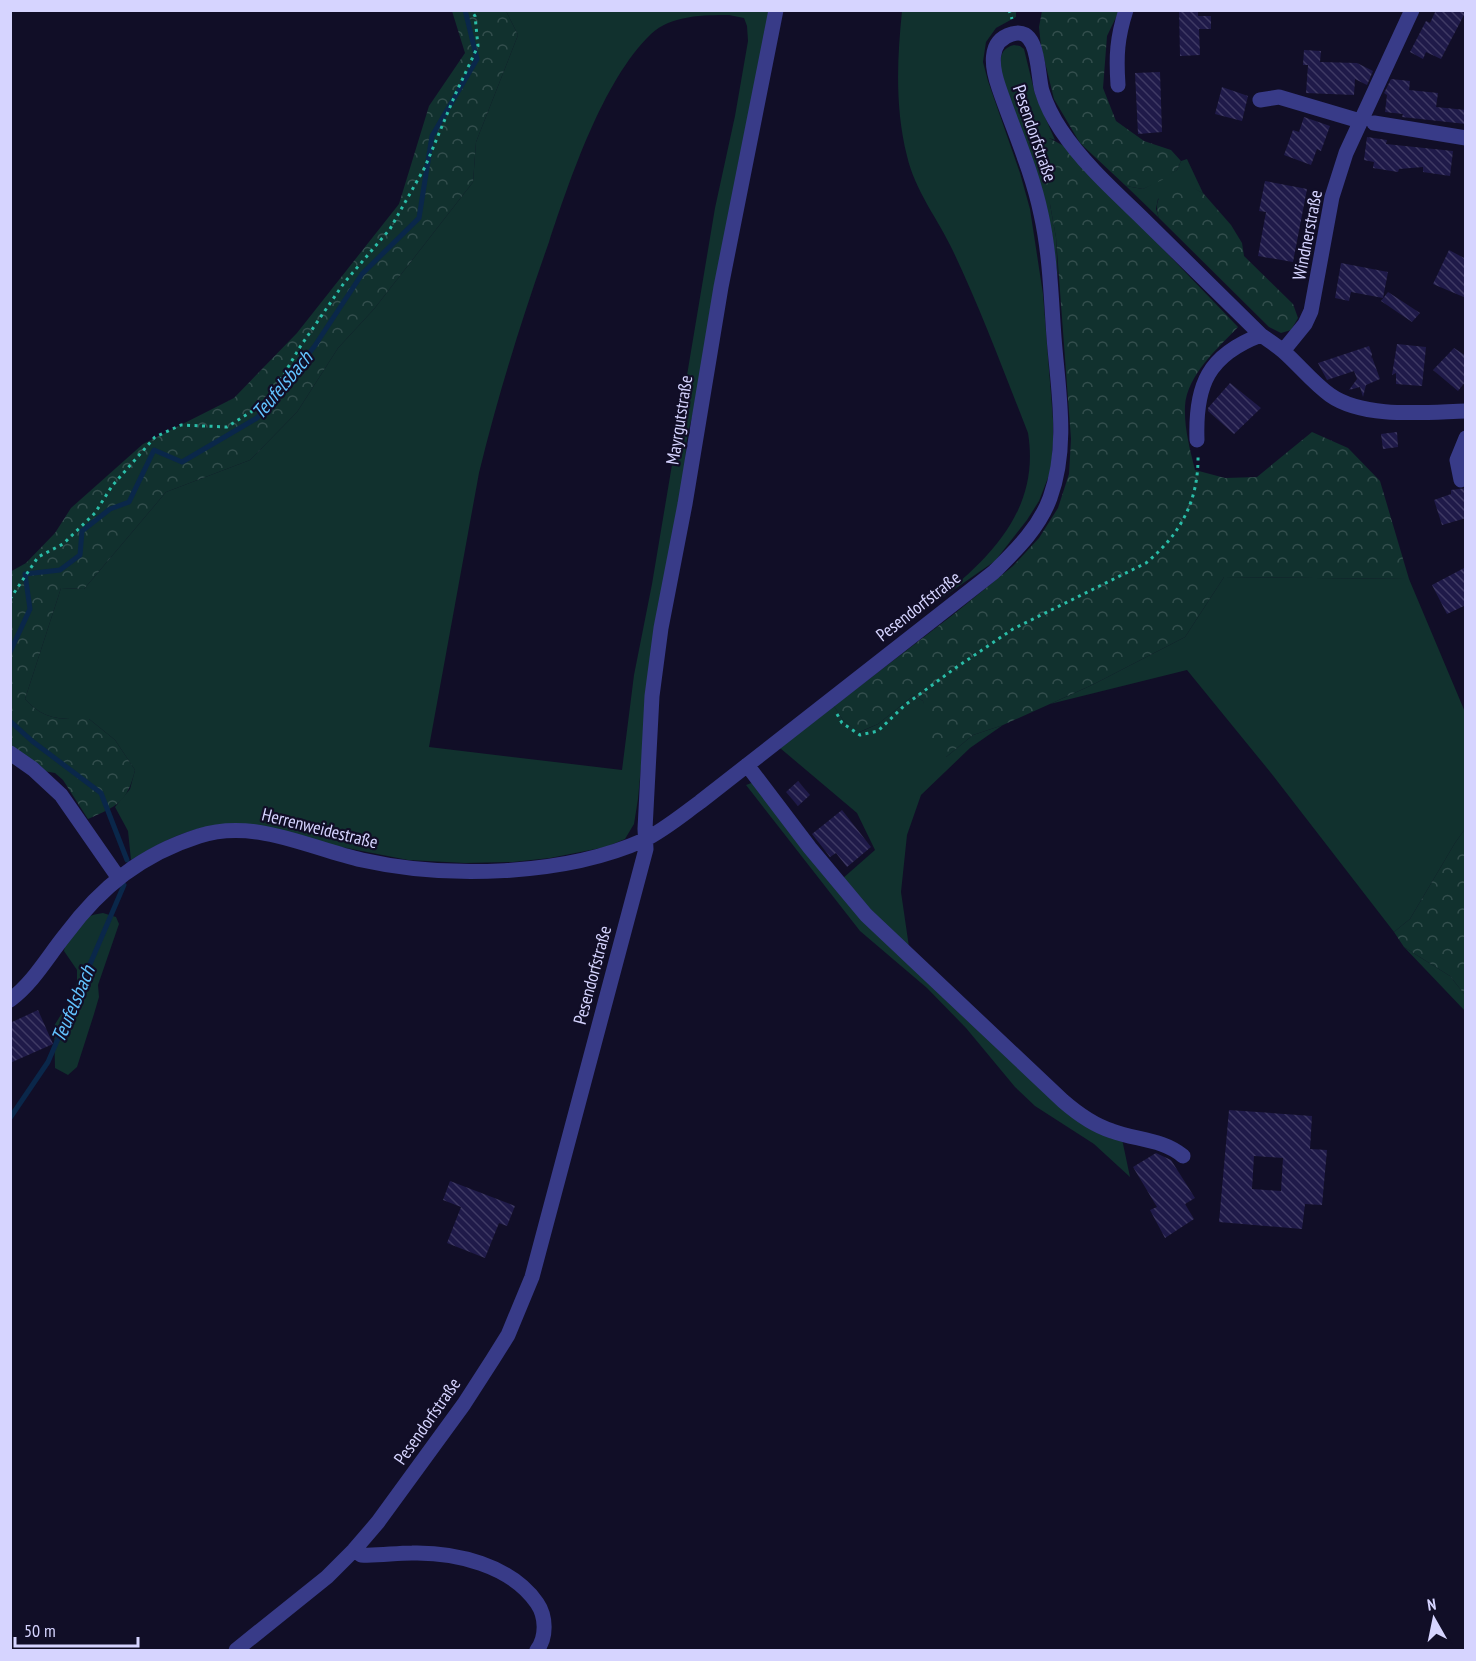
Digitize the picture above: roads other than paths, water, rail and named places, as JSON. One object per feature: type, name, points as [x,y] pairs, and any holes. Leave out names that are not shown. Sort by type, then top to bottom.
[{"type":"street","name":"Mayrgutstraße","points":[[646,839],[645,816],[652,696],[661,628],[685,504],[721,287],[776,10]]},
{"type":"street","points":[[1118,85],[1116,54],[1126,10]]},
{"type":"street","name":"Windnerstraße","points":[[1283,351],[1305,324],[1311,311],[1332,197],[1346,153],[1367,122],[1412,10]]},
{"type":"street","name":"Pesendorfstraße","points":[[236,1650],[327,1577],[354,1550],[408,1482],[464,1404],[508,1335],[543,1240],[644,859],[646,839],[663,830],[994,572],[1017,550],[1040,518],[1050,499],[1061,449],[1046,243],[1036,192],[994,74],[994,51],[999,40],[1016,32],[1025,34],[1032,40],[1036,51],[1041,88],[1048,106],[1073,147],[1109,186],[1261,335],[1283,351],[1329,394],[1352,406],[1378,410],[1466,411]]},
{"type":"street","points":[[1260,100],[1279,97],[1367,122],[1466,138]]},
{"type":"street","points":[[1197,440],[1197,408],[1200,395],[1213,366],[1235,347],[1261,335]]},
{"type":"street","points":[[1461,480],[1457,460],[1466,438]]},
{"type":"street","points":[[10,753],[41,775],[61,795],[118,877]]},
{"type":"street","points":[[747,765],[810,848],[866,915],[1076,1113],[1100,1126],[1125,1135],[1166,1144],[1183,1156]]},
{"type":"street","name":"Herrenweidestraße","points":[[10,1000],[34,977],[86,908],[118,877],[176,844],[217,831],[241,829],[262,832],[362,860],[405,868],[448,871],[493,871],[575,861],[609,853],[646,839]]},
{"type":"street","points":[[354,1550],[361,1555],[413,1553],[442,1555],[474,1562],[501,1573],[531,1594],[541,1608],[544,1632],[537,1650]]},
{"type":"waterway","name":"Teufelsbach","points":[[10,652],[30,609],[25,574],[60,570],[80,555],[82,531],[110,509],[129,502],[154,450],[182,462],[257,418],[314,347],[362,274],[419,218],[432,136],[477,59],[465,10]]},
{"type":"waterway","name":"Teufelsbach","points":[[10,721],[32,741],[101,793],[127,860]]},
{"type":"waterway","name":"Teufelsbach","points":[[10,1118],[48,1062],[124,885]]}]
